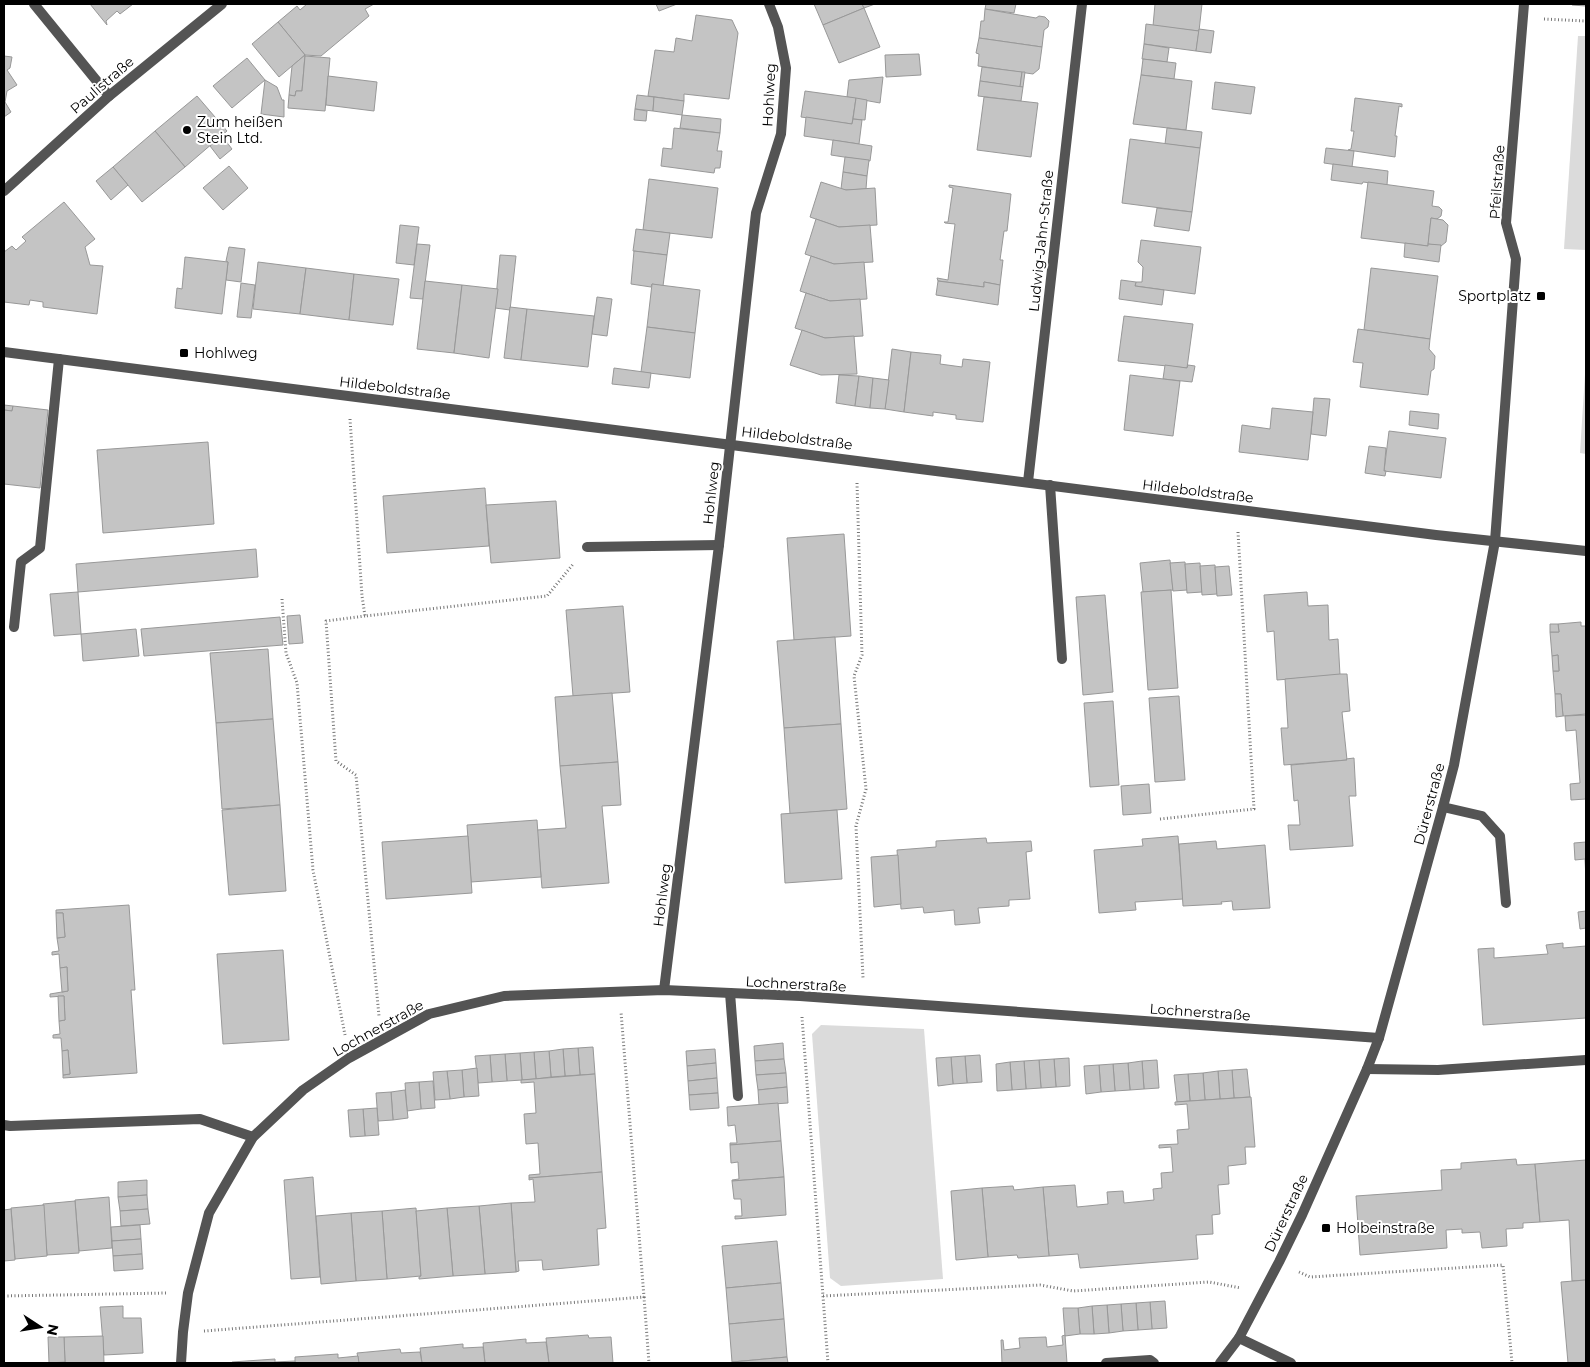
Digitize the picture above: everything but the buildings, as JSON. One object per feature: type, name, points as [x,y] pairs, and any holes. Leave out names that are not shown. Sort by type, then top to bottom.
[{"type":"street","points":[[34,4],[109,96]]},
{"type":"street","name":"Paulistraße","points":[[4,191],[109,96],[222,4]]},
{"type":"street","name":"Hohlweg","points":[[664,990],[719,545],[756,214],[781,134],[786,68],[778,27],[769,4]]},
{"type":"street","name":"Ludwig-Jahn-Straße","points":[[1028,482],[1082,4]]},
{"type":"street","name":"Pfeilstraße","points":[[1494,541],[1516,259],[1506,224],[1524,4]]},
{"type":"street","name":"Hildeboldstraße","points":[[4,352],[1236,509],[1586,551]]},
{"type":"street","points":[[14,627],[21,562],[40,548],[59,359]]},
{"type":"street","points":[[1050,485],[1062,659]]},
{"type":"street","name":"Dürerstraße","points":[[1220,1363],[1239,1338],[1302,1215],[1379,1038],[1454,765],[1494,541]]},
{"type":"street","points":[[587,547],[719,545]]},
{"type":"street","points":[[1443,806],[1482,816],[1500,836],[1506,903]]},
{"type":"street","name":"Lochnerstraße","points":[[181,1363],[188,1293],[209,1213],[253,1137],[303,1090],[349,1058],[429,1014],[504,996],[664,990],[800,996],[1379,1038]]},
{"type":"street","points":[[730,993],[738,1096]]},
{"type":"street","points":[[1367,1069],[1438,1070],[1586,1060]]},
{"type":"street","points":[[4,1125],[200,1119],[253,1137]]},
{"type":"street","points":[[1239,1338],[1291,1363]]},
{"type":"street","points":[[1106,1363],[1150,1360],[1154,1363]]},
{"type":"path","points":[[1523,18],[1586,21]]},
{"type":"path","points":[[348,396],[365,616]]},
{"type":"path","points":[[857,460],[862,655],[854,676],[866,789],[856,826],[864,1002]]},
{"type":"path","points":[[1160,819],[1254,810],[1236,509]]},
{"type":"path","points":[[381,1039],[356,775],[336,761],[326,621],[547,596],[587,547]]},
{"type":"path","points":[[282,598],[286,652],[297,683],[313,870],[349,1058]]},
{"type":"path","points":[[619,992],[649,1363]]},
{"type":"path","points":[[800,996],[828,1363]]},
{"type":"path","points":[[1278,1262],[1310,1277],[1503,1265],[1512,1363]]},
{"type":"path","points":[[823,1296],[1040,1285],[1073,1291],[1209,1282],[1263,1292]]},
{"type":"path","points":[[4,1296],[188,1293]]},
{"type":"path","points":[[183,1332],[644,1297]]},
{"type":"shaded area","points":[[1578,36],[1586,36],[1586,250],[1564,249]]},
{"type":"shaded area","points":[[1586,358],[1586,454],[1580,453]]},
{"type":"shaded area","points":[[821,1025],[924,1029],[943,1279],[841,1286],[830,1278],[812,1034]]},
{"type":"place","name":"Zum heißen Stein Ltd.","points":[[187,130]]},
{"type":"place","name":"Sportplatz","points":[[1541,296]]},
{"type":"place","name":"Hohlweg","points":[[184,353]]},
{"type":"place","name":"Holbeinstraße","points":[[1326,1228]]}]
